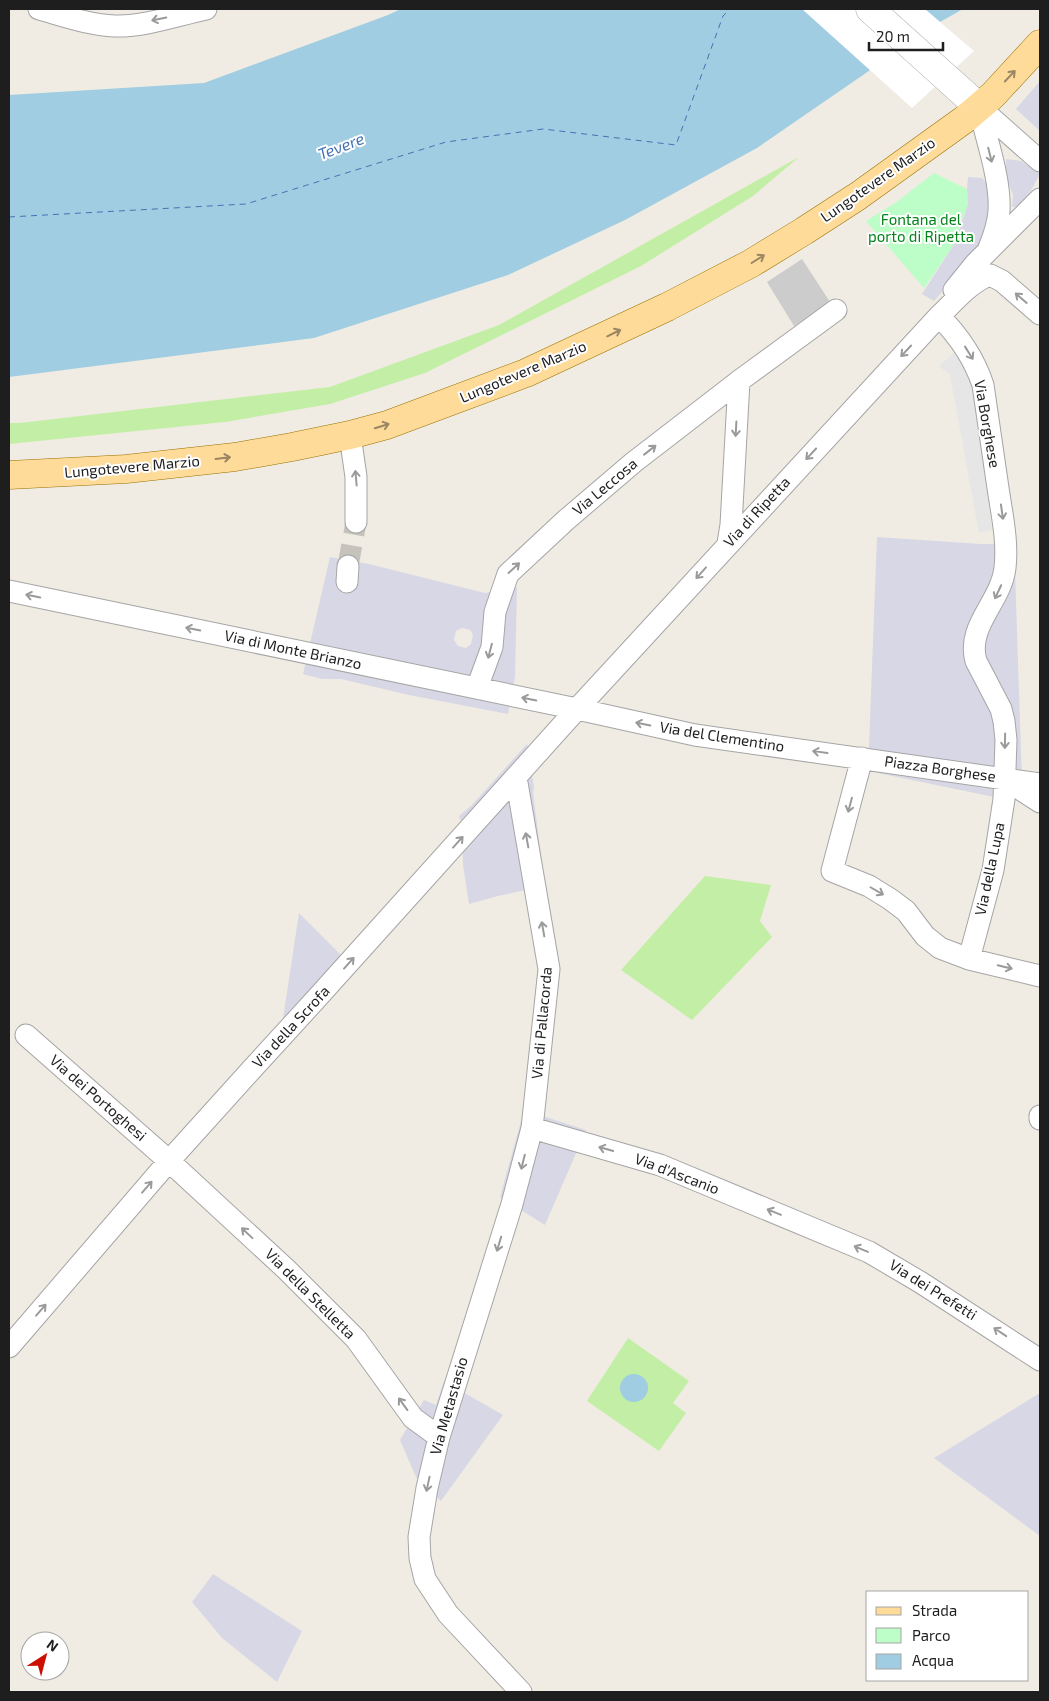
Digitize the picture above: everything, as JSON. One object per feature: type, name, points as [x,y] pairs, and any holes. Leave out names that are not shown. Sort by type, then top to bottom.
[{"type":"main road","name":"Lungotevere Marzio","points":[[9,474],[80,472],[164,465],[257,453],[350,435],[387,425],[526,373],[597,341],[729,275],[858,196],[979,107],[1040,44]]},
{"type":"street","points":[[39,9],[101,25],[122,26],[206,9]]},
{"type":"street","points":[[870,9],[1040,161]]},
{"type":"street","points":[[979,107],[994,168],[998,196],[998,218],[987,252]]},
{"type":"street","points":[[939,316],[958,285],[987,252],[1040,199]]},
{"type":"street","points":[[939,316],[966,290],[990,275],[1002,281],[1040,314]]},
{"type":"street","name":"Via Leccosa","points":[[477,688],[492,647],[495,612],[508,574],[601,489],[739,381],[836,310]]},
{"type":"street","name":"Via di Ripetta","points":[[576,709],[939,316]]},
{"type":"street","name":"Via Borghese","points":[[939,316],[954,331],[974,360],[983,386],[1006,544]]},
{"type":"street","points":[[728,543],[739,381]]},
{"type":"street","points":[[350,435],[356,477],[356,522]]},
{"type":"street","name":"Piazza Borghese","points":[[865,758],[1004,778],[1006,740],[1002,714],[980,671],[973,647],[977,628],[997,595],[1003,580],[1006,544]]},
{"type":"street","name":"Via di Monte Brianzo","points":[[9,591],[576,709]]},
{"type":"street","name":"Via del Clementino","points":[[576,709],[695,735],[865,758]]},
{"type":"street","name":"Via della Scrofa","points":[[9,1347],[169,1161],[576,709]]},
{"type":"street","points":[[865,758],[832,871],[869,886],[890,899],[906,911],[925,936],[940,948],[969,958],[1040,976]]},
{"type":"street","name":"Via di Pallacorda","points":[[514,1197],[532,1128],[550,969],[516,777]]},
{"type":"street","points":[[1004,778],[1040,784]]},
{"type":"street","points":[[1004,778],[1040,802]]},
{"type":"street","name":"Via della Lupa","points":[[969,958],[993,870],[1004,799],[1004,778]]},
{"type":"street","name":"Via dei Portoghesi","points":[[26,1035],[169,1161]]},
{"type":"street","name":"Via d'Ascanio","points":[[532,1128],[660,1165],[819,1231]]},
{"type":"street","name":"Via della Stelletta","points":[[169,1161],[287,1270],[356,1339],[413,1418],[439,1436]]},
{"type":"street","name":"Via Metastasio","points":[[514,1197],[439,1436],[427,1488],[419,1544],[425,1579],[448,1614],[522,1692]]},
{"type":"street","name":"Via dei Prefetti","points":[[819,1231],[869,1252],[896,1266],[985,1322],[1040,1360]]},
{"type":"shaded area","points":[[1040,81],[1040,131],[1016,109]]},
{"type":"shaded area","points":[[1006,159],[1021,161],[1040,174],[1030,192],[1018,207],[1012,207],[1013,195],[1006,177]]},
{"type":"shaded area","points":[[968,177],[982,178],[991,187],[987,233],[972,257],[934,301],[922,294],[953,246],[968,204]]},
{"type":"shaded area","points":[[802,259],[830,302],[794,326],[767,282]]},
{"type":"shaded area","points":[[956,351],[972,375],[992,530],[979,533],[950,375],[939,366]]},
{"type":"shaded area","points":[[877,537],[981,544],[1006,544],[1014,542],[1022,781],[1004,799],[868,771]]},
{"type":"shaded area","points":[[330,557],[369,564],[485,593],[517,587],[515,677],[508,714],[409,695],[341,679],[322,679],[303,674]],"holes":[[[462,628],[470,630],[473,635],[471,644],[466,648],[458,646],[454,640],[456,631]]]},
{"type":"shaded area","points":[[527,744],[534,787],[533,793],[545,886],[469,904],[463,865],[462,824],[459,816],[472,805]]},
{"type":"shaded area","points":[[299,913],[343,957],[282,1025]]},
{"type":"shaded area","points":[[524,1110],[586,1130],[545,1225],[500,1197]]},
{"type":"shaded area","points":[[444,1381],[503,1415],[441,1501],[416,1477],[400,1440],[424,1400],[436,1405]]},
{"type":"shaded area","points":[[1040,1393],[1040,1536],[934,1458]]},
{"type":"shaded area","points":[[213,1574],[302,1631],[277,1682],[222,1638],[192,1602]]},
{"type":"green space","points":[[799,157],[753,196],[641,266],[425,373],[330,404],[225,422],[9,444],[9,423],[330,387],[499,325]]},
{"type":"green space","name":"Fontana del porto di Ripetta","points":[[934,173],[967,189],[968,204],[953,246],[924,288],[866,221],[898,201]]},
{"type":"green space","points":[[705,876],[771,885],[760,921],[772,937],[692,1020],[621,970]]},
{"type":"green space","points":[[628,1338],[689,1381],[673,1403],[686,1413],[659,1451],[587,1401]]},
{"type":"water","name":"Tevere","points":[[401,9],[963,9],[940,22],[757,148],[625,220],[508,275],[314,338],[9,377],[9,95],[204,83]]},
{"type":"water","points":[[634,1374],[644,1378],[648,1388],[644,1398],[634,1402],[624,1398],[620,1388],[624,1378]]},
{"type":"pier","points":[[802,9],[925,9],[974,51],[912,108]]},
{"type":"ferry route","points":[[9,217],[246,204],[446,142],[543,129],[676,145],[723,16],[730,9]]},
{"type":"tunnel","points":[[348,566],[356,522]]}]
